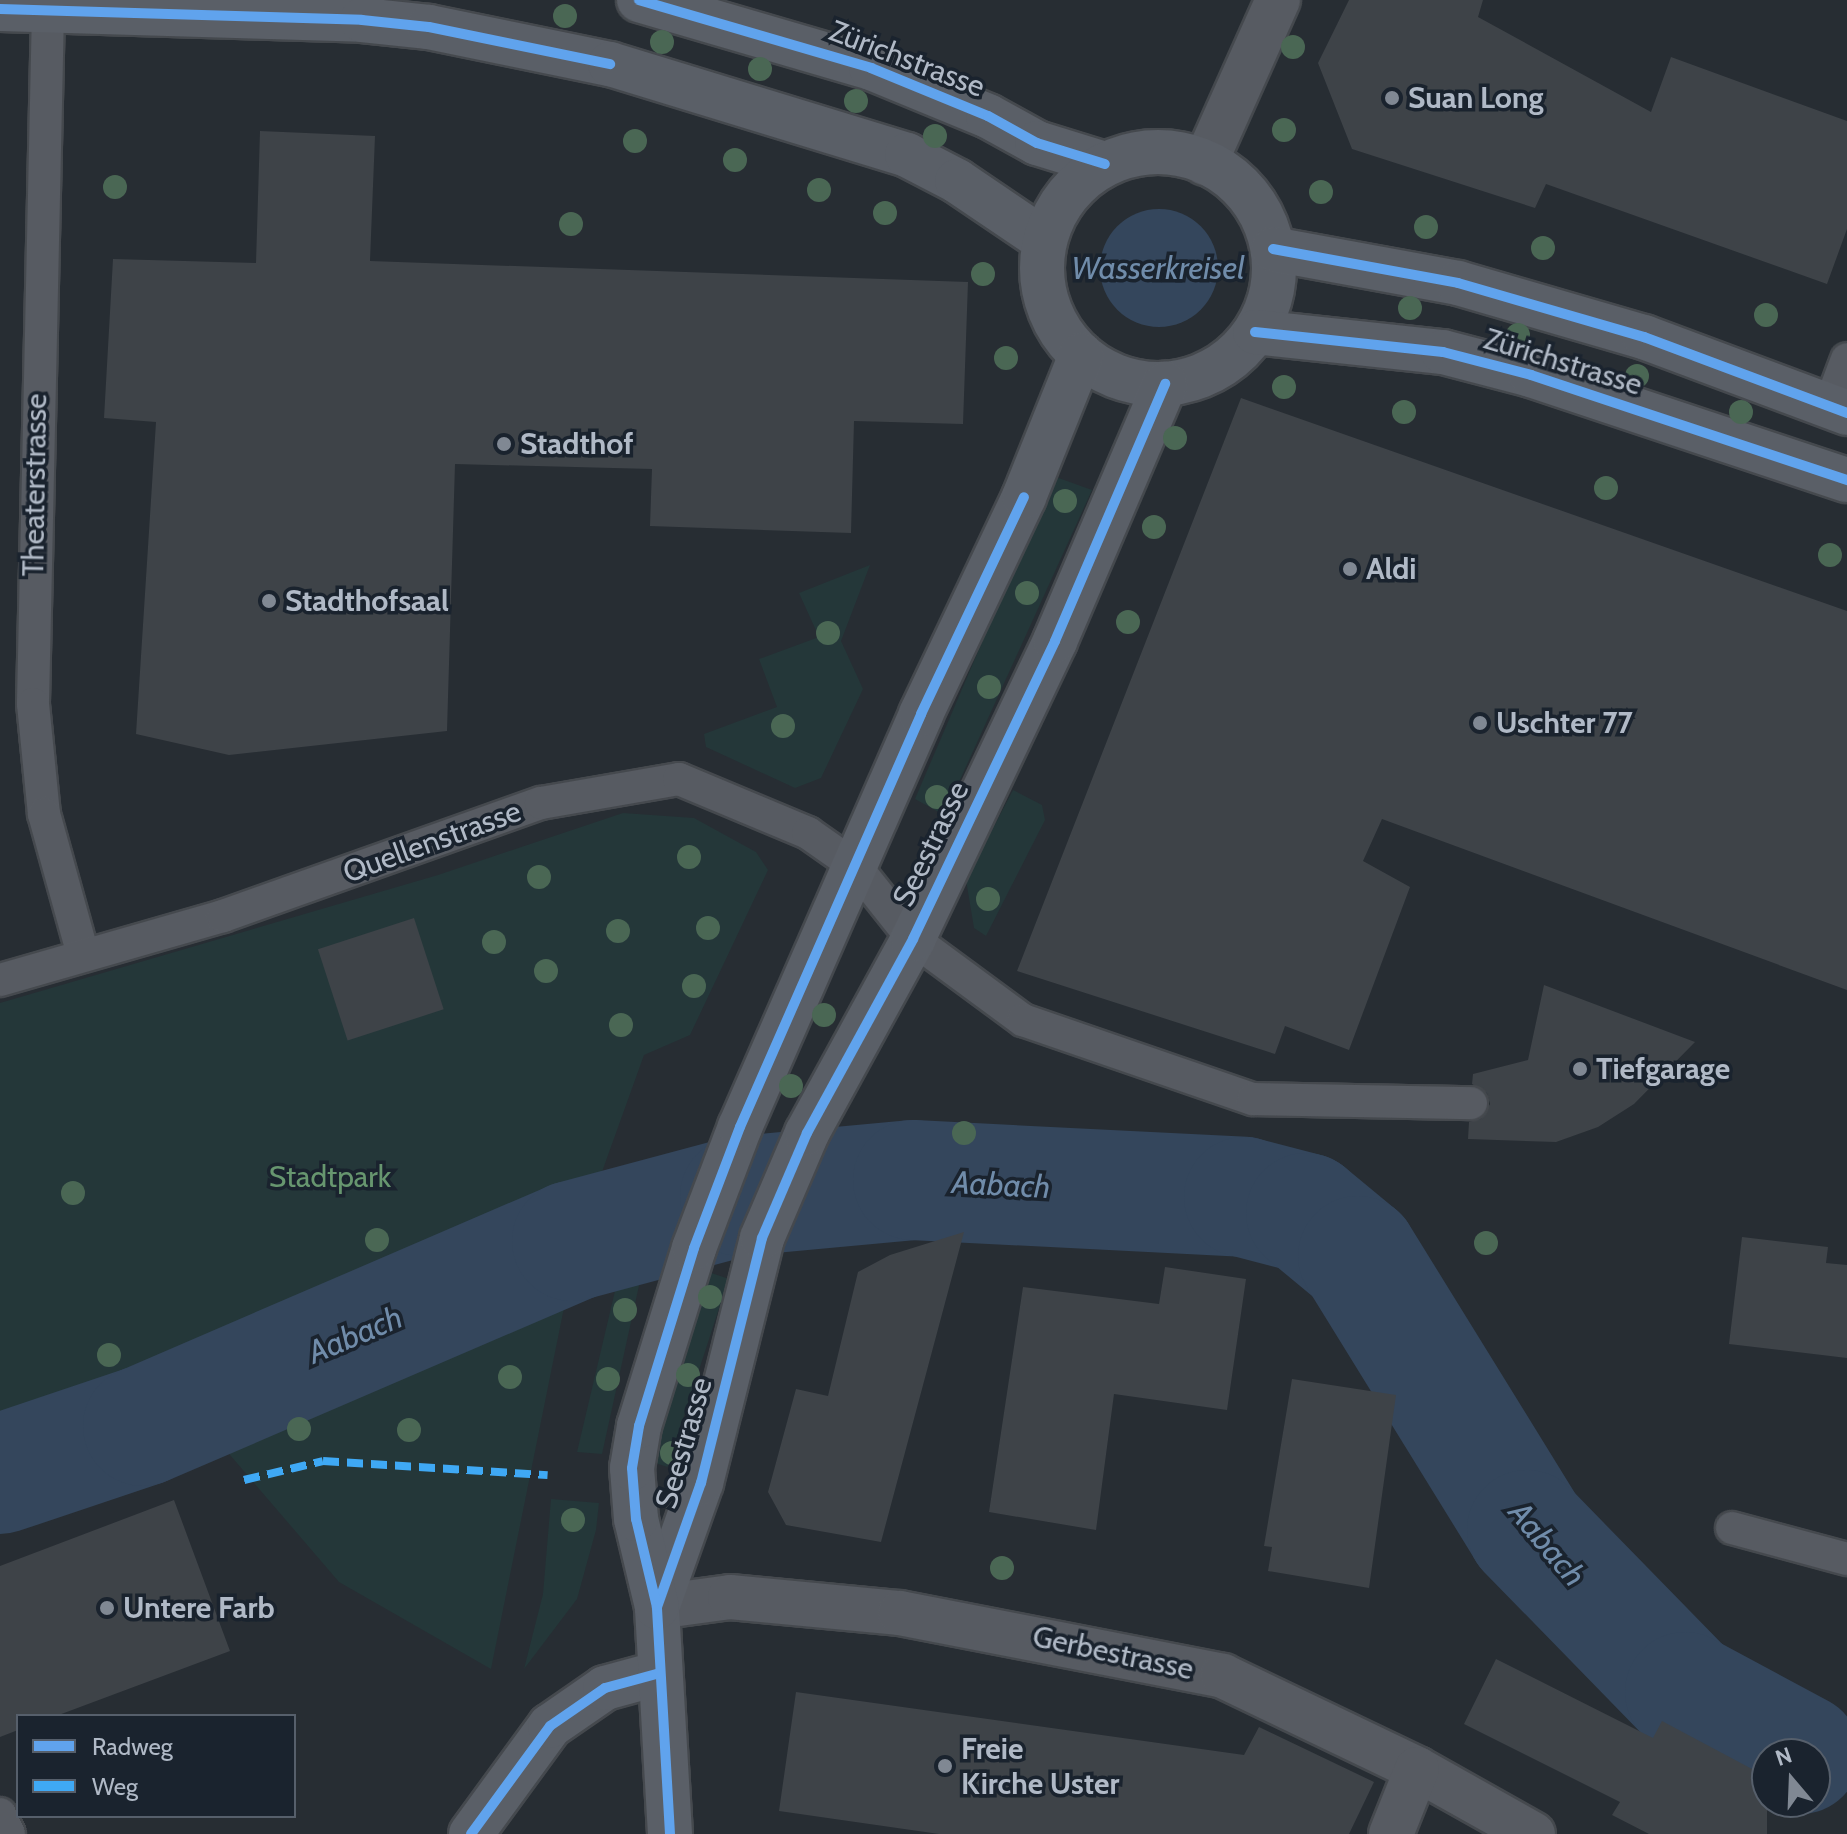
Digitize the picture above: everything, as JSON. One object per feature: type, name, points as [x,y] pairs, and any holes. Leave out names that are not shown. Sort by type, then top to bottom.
[{"type":"main road","name":"Zürichstrasse","points":[[639,0],[871,68],[988,116],[1037,143],[1105,164]]},
{"type":"main road","points":[[0,9],[199,19],[362,20],[429,27],[610,64],[907,155],[957,181],[1044,240]]},
{"type":"main road","points":[[1155,152],[1205,163],[1243,188],[1257,206],[1273,249],[1274,278],[1255,332],[1216,369],[1165,384],[1120,378],[1081,355],[1055,323],[1047,304],[1044,240],[1067,196],[1105,164],[1155,152]]},
{"type":"main road","name":"Zürichstrasse","points":[[1273,249],[1458,283],[1644,337],[1838,410]]},
{"type":"main road","name":"Zürichstrasse","points":[[1255,332],[1443,352],[1545,380],[1847,480]]},
{"type":"main road","name":"Seestrasse","points":[[657,1607],[636,1519],[632,1468],[639,1426],[694,1248],[740,1127],[855,866],[1024,497],[1081,355]]},
{"type":"main road","name":"Seestrasse","points":[[657,1607],[701,1483],[762,1238],[807,1133],[913,939],[1061,627],[1165,384]]},
{"type":"main road","points":[[657,1607],[670,1834]]},
{"type":"main road","points":[[471,1834],[550,1726],[605,1688],[660,1673]]},
{"type":"street","points":[[1205,163],[1278,0]]},
{"type":"street","name":"Gerbestrasse","points":[[657,1607],[730,1597],[900,1613],[1081,1644],[1223,1676],[1417,1769],[1533,1834]]},
{"type":"street","points":[[1391,1834],[1417,1769]]},
{"type":"lane","name":"Theaterstrasse","points":[[48,10],[33,704],[44,814],[83,955]]},
{"type":"lane","points":[[1838,410],[1847,359]]},
{"type":"lane","name":"Quellenstrasse","points":[[0,980],[223,916],[541,803],[679,779],[808,833],[855,866],[913,939],[1023,1020],[1253,1099],[1471,1103]]},
{"type":"lane","points":[[1732,1528],[1847,1559]]},
{"type":"lane","points":[[0,1814],[9,1834]]},
{"type":"green space","points":[[1053,476],[1092,490],[944,815],[915,799]]},
{"type":"green space","points":[[870,565],[841,641],[863,689],[821,778],[795,788],[706,747],[704,734],[777,707],[759,659],[819,637],[799,593]]},
{"type":"green space","points":[[1013,790],[1042,805],[1045,820],[986,936],[974,928],[966,880]]},
{"type":"green space","name":"Stadtpark","points":[[623,813],[694,818],[756,852],[768,870],[690,1035],[644,1055],[603,1169],[569,1283],[491,1669],[339,1582],[163,1377],[0,1435],[0,1003],[438,875]]},
{"type":"green space","points":[[702,1270],[729,1279],[667,1467],[641,1458]]},
{"type":"green space","points":[[642,1272],[602,1454],[577,1452],[619,1274]]},
{"type":"green space","points":[[551,1499],[599,1503],[596,1530],[577,1599],[524,1669],[543,1594]]},
{"type":"water","name":"Wasserkreisel","points":[[1159,209],[1182,214],[1201,226],[1213,245],[1218,268],[1213,291],[1201,310],[1182,322],[1159,327],[1136,322],[1117,310],[1105,291],[1100,268],[1105,245],[1117,226],[1136,214]]},
{"type":"building","points":[[1349,0],[1483,0],[1478,17],[1651,112],[1671,57],[1847,121],[1847,229],[1827,284],[1546,184],[1535,208],[1352,149],[1318,63]]},
{"type":"building","name":"Stadthof","points":[[260,131],[375,136],[370,261],[968,282],[963,424],[854,421],[851,533],[650,526],[652,469],[455,464],[447,731],[229,755],[136,734],[156,422],[104,418],[113,259],[256,263]]},
{"type":"building","name":"Uschter 77","points":[[1241,398],[1847,611],[1847,990],[1382,819],[1363,861],[1410,887],[1349,1050],[1285,1026],[1275,1054],[1017,971]]},
{"type":"building","points":[[414,918],[444,1009],[348,1041],[318,949]]},
{"type":"building","name":"Tiefgarage","points":[[1544,985],[1695,1042],[1634,1104],[1598,1127],[1556,1142],[1468,1139],[1469,1122],[1481,1119],[1490,1104],[1487,1093],[1472,1084],[1473,1074],[1528,1060]]},
{"type":"building","points":[[964,1232],[881,1542],[786,1525],[768,1492],[796,1389],[828,1396],[858,1272],[890,1255]]},
{"type":"building","points":[[1742,1237],[1828,1247],[1826,1263],[1847,1265],[1847,1358],[1729,1344]]},
{"type":"building","points":[[1165,1267],[1246,1279],[1227,1410],[1114,1394],[1096,1530],[989,1512],[1023,1287],[1159,1304]]},
{"type":"building","points":[[1292,1379],[1396,1395],[1369,1588],[1268,1571],[1272,1547],[1264,1546]]},
{"type":"building","name":"Untere Farb","points":[[174,1500],[230,1651],[61,1714],[16,1714],[16,1731],[0,1737],[0,1566]]},
{"type":"building","points":[[1496,1659],[1653,1738],[1662,1721],[1751,1768],[1751,1818],[1767,1818],[1767,1834],[1649,1834],[1612,1815],[1620,1802],[1464,1724]]},
{"type":"building","points":[[796,1692],[1244,1755],[1259,1727],[1374,1782],[1349,1834],[939,1834],[779,1811]]},
{"type":"waterway","name":"Aabach","points":[[0,1474],[143,1426],[572,1241],[740,1196],[913,1180],[1244,1197],[1306,1213],[1358,1256],[1527,1530],[1685,1692],[1770,1738]]},
{"type":"marked path","points":[[244,1480],[323,1461],[548,1475]]},
{"type":"cycle path","points":[[639,0],[871,68],[988,116],[1037,143],[1105,164]]},
{"type":"cycle path","points":[[0,9],[362,20],[429,27],[610,64]]},
{"type":"cycle path","points":[[1273,249],[1458,283],[1644,337],[1847,413]]},
{"type":"cycle path","points":[[1255,332],[1443,352],[1531,375],[1847,480]]},
{"type":"cycle path","points":[[657,1607],[701,1483],[762,1238],[807,1133],[913,939],[1055,641],[1165,384]]},
{"type":"cycle path","points":[[670,1834],[657,1607],[636,1519],[632,1468],[639,1426],[694,1248],[740,1127],[921,714],[1024,497]]},
{"type":"cycle path","points":[[471,1834],[550,1726],[605,1688],[660,1673]]},
{"type":"place","name":"Suan Long","points":[[1392,98]]},
{"type":"place","name":"Stadthof","points":[[504,444]]},
{"type":"place","name":"Aldi","points":[[1350,569]]},
{"type":"place","name":"Stadthofsaal","points":[[269,601]]},
{"type":"place","name":"Uschter 77","points":[[1480,723]]},
{"type":"place","name":"Tiefgarage","points":[[1580,1069]]},
{"type":"place","name":"Untere Farb","points":[[107,1608]]},
{"type":"place","name":"Freie Kirche Uster","points":[[945,1766]]}]
